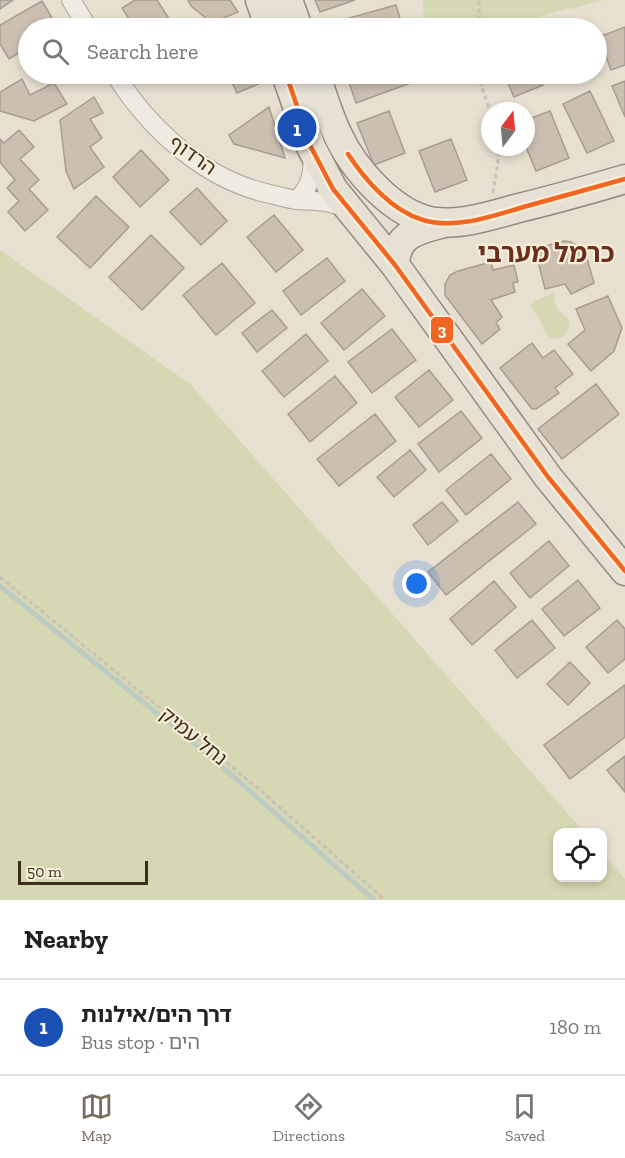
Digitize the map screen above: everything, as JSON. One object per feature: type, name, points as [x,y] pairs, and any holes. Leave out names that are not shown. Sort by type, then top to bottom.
[{"type":"main road","points":[[260,0],[266,18]]},
{"type":"main road","points":[[288,0],[294,18]]},
{"type":"main road","points":[[289,84],[311,147],[333,189],[394,265],[548,477],[625,571]]},
{"type":"main road","points":[[319,84],[337,134],[352,161],[372,184],[392,203],[413,216],[446,223]]},
{"type":"main road","points":[[394,265],[397,249],[407,236],[419,229],[490,216],[625,179]]},
{"type":"street","points":[[71,0],[82,18]]},
{"type":"street","name":"הרדוף","points":[[123,84],[158,131],[210,170],[240,185],[267,194],[334,204],[353,214]]},
{"type":"street","points":[[297,200],[309,185],[312,172],[311,147]]},
{"type":"path","points":[[479,0],[479,18]]},
{"type":"path","points":[[481,84],[487,102]]},
{"type":"path","points":[[490,216],[499,156]]},
{"type":"path","name":"נחל עמיק","points":[[0,577],[260,790],[384,900]]},
{"type":"green space","points":[[423,0],[605,0],[537,18],[424,18]]},
{"type":"green space","points":[[0,250],[190,384],[580,828],[553,828],[553,882],[607,882],[607,859],[625,879],[625,900],[0,900]]},
{"type":"green space","points":[[553,293],[557,310],[567,317],[570,325],[565,336],[555,339],[548,336],[531,306],[535,301]]},
{"type":"building","points":[[0,0],[13,0],[0,9]]},
{"type":"building","points":[[135,0],[157,0],[169,18],[128,18],[122,8]]},
{"type":"building","points":[[188,0],[230,0],[238,12],[224,18],[206,18],[192,7]]},
{"type":"building","points":[[315,0],[355,0],[320,12]]},
{"type":"building","points":[[42,1],[52,18],[18,18],[18,53],[9,59],[0,44],[0,25]]},
{"type":"building","points":[[396,5],[400,18],[349,18]]},
{"type":"building","points":[[625,27],[625,65],[611,70],[607,59],[607,34]]},
{"type":"building","points":[[18,81],[18,84],[24,84],[30,95],[55,84],[67,104],[34,121],[0,111],[0,92]]},
{"type":"building","points":[[625,81],[625,117],[612,86]]},
{"type":"building","points":[[233,84],[258,84],[237,93]]},
{"type":"building","points":[[349,84],[408,84],[356,103]]},
{"type":"building","points":[[508,84],[543,84],[543,85],[514,97]]},
{"type":"building","points":[[590,91],[614,141],[587,153],[563,104]]},
{"type":"building","points":[[94,97],[103,113],[90,119],[102,138],[90,147],[104,167],[74,189],[66,171],[60,120]]},
{"type":"building","points":[[269,107],[285,158],[234,144],[229,135]]},
{"type":"building","points":[[389,111],[405,153],[374,165],[357,123]]},
{"type":"building","points":[[550,111],[569,158],[536,171],[530,156],[535,156],[535,117]]},
{"type":"building","points":[[19,130],[34,147],[20,159],[39,180],[29,189],[48,210],[25,231],[8,212],[19,201],[7,188],[15,180],[0,162],[0,139],[4,143]]},
{"type":"building","points":[[451,139],[467,180],[435,192],[419,151]]},
{"type":"building","points":[[141,150],[169,180],[140,207],[113,177]]},
{"type":"building","points":[[197,188],[227,221],[201,245],[170,212]]},
{"type":"building","points":[[96,196],[129,227],[90,268],[57,237]]},
{"type":"building","points":[[274,215],[303,250],[276,272],[247,237]]},
{"type":"building","points":[[151,235],[184,268],[142,310],[109,277]]},
{"type":"building","points":[[564,241],[571,242],[585,251],[594,283],[571,294],[565,284],[545,289],[535,249]]},
{"type":"building","points":[[327,258],[345,281],[301,315],[283,291]]},
{"type":"building","points":[[491,262],[493,270],[514,265],[518,282],[513,283],[515,292],[491,300],[502,317],[496,323],[500,329],[482,344],[445,295],[445,284],[450,275],[458,271]]},
{"type":"building","points":[[222,263],[255,303],[216,335],[183,295]]},
{"type":"building","points":[[362,289],[385,316],[344,350],[321,323]]},
{"type":"building","points":[[608,296],[622,328],[614,351],[591,371],[568,344],[585,330],[576,309]]},
{"type":"building","points":[[272,310],[287,328],[257,352],[242,333]]},
{"type":"building","points":[[392,329],[416,360],[372,393],[348,362]]},
{"type":"building","points":[[306,334],[328,361],[284,397],[262,371]]},
{"type":"building","points":[[532,343],[543,358],[554,350],[573,374],[555,388],[559,393],[536,409],[532,409],[500,368]]},
{"type":"building","points":[[429,370],[453,400],[419,427],[395,397]]},
{"type":"building","points":[[335,376],[357,403],[310,442],[288,414]]},
{"type":"building","points":[[596,384],[619,414],[562,459],[538,429]]},
{"type":"building","points":[[461,411],[482,438],[439,472],[418,444]]},
{"type":"building","points":[[375,414],[396,441],[339,486],[317,459]]},
{"type":"building","points":[[410,450],[426,470],[394,497],[377,477]]},
{"type":"building","points":[[491,454],[511,479],[466,515],[446,490]]},
{"type":"building","points":[[442,502],[458,521],[428,545],[413,525]]},
{"type":"building","points":[[518,502],[536,524],[446,595],[428,572]]},
{"type":"building","points":[[549,541],[569,566],[530,598],[510,573]]},
{"type":"building","points":[[578,580],[600,608],[564,636],[542,609]]},
{"type":"building","points":[[494,581],[516,607],[472,645],[450,619]]},
{"type":"building","points":[[532,620],[555,648],[517,678],[495,650]]},
{"type":"building","points":[[617,620],[625,629],[625,659],[608,673],[586,647]]},
{"type":"building","points":[[570,662],[590,683],[568,705],[547,684]]},
{"type":"building","points":[[625,685],[625,737],[570,779],[544,745]]},
{"type":"building","points":[[625,756],[625,792],[607,770]]},
{"type":"waterway","points":[[0,586],[211,757],[374,900]]},
{"type":"transit line","name":"3","points":[[289,84],[311,147],[333,189],[395,265],[548,477],[625,571]]},
{"type":"transit line","name":"3","points":[[348,154],[371,184],[390,202],[412,216],[436,223],[462,222],[489,217],[625,179]]},
{"type":"place","name":"דרך הים/אילנות","points":[[297,128]]},
{"type":"district","name":"כרמל מערבי","points":[[546,253]]}]
